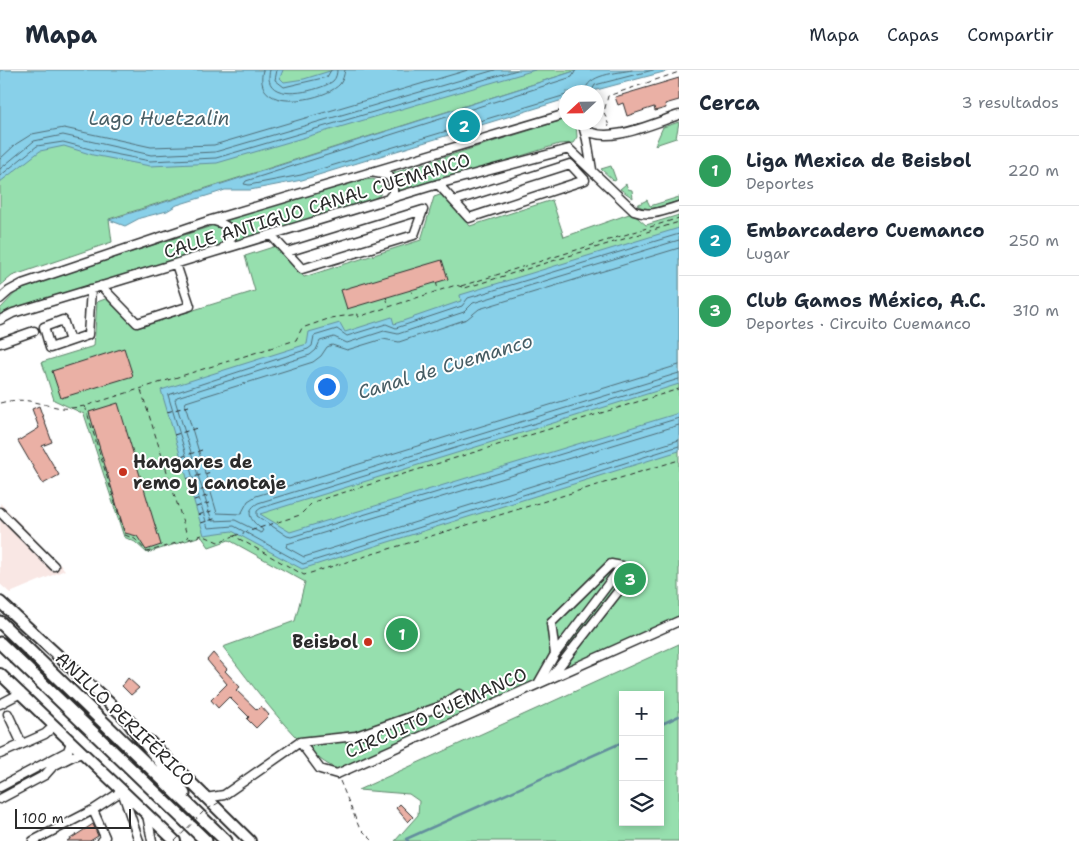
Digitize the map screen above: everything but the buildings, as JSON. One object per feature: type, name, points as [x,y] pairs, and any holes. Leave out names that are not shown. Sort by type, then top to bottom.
[{"type":"highway","name":"ANILLO PERIFÉRICO","points":[[0,622],[226,841]]},
{"type":"highway","name":"ANILLO PERIFÉRICO","points":[[0,644],[206,841]]},
{"type":"highway","points":[[126,718],[139,738],[175,780],[191,807]]},
{"type":"main road","points":[[0,602],[126,718],[206,798],[222,803],[250,841]]},
{"type":"main road","points":[[0,674],[175,841]]},
{"type":"street","points":[[589,130],[596,136],[613,136],[679,115]]},
{"type":"street","name":"CALLE ANTIGUO CANAL CUEMANCO","points":[[0,299],[9,290],[22,284],[210,220],[369,171],[559,116]]},
{"type":"street","points":[[584,130],[592,170],[634,211],[652,214],[679,206]]},
{"type":"street","name":"CALLE ANTIGUO CANAL CUEMANCO","points":[[0,320],[12,313],[438,184],[569,149],[592,170]]},
{"type":"street","points":[[438,184],[469,218],[585,180],[570,164],[454,201]]},
{"type":"street","points":[[369,171],[387,175],[392,180],[394,193],[386,201]]},
{"type":"street","points":[[271,235],[302,269],[414,234],[423,210],[287,252]]},
{"type":"street","points":[[210,220],[225,224],[233,234],[231,241],[222,250]]},
{"type":"street","points":[[101,286],[137,323],[190,306],[176,264]]},
{"type":"street","points":[[70,341],[88,335],[91,289]]},
{"type":"street","points":[[0,343],[34,331]]},
{"type":"street","points":[[0,512],[54,566]]},
{"type":"street","points":[[555,654],[551,623],[611,564],[622,566]]},
{"type":"street","points":[[538,684],[555,654],[622,566]]},
{"type":"street","points":[[550,679],[627,580],[622,566]]},
{"type":"street","name":"CIRCUITO CUEMANCO","points":[[300,742],[320,769],[337,774],[679,621]]},
{"type":"street","points":[[0,704],[21,694]]},
{"type":"street","points":[[206,798],[222,803],[300,742],[356,736],[439,707],[460,694]]},
{"type":"street","points":[[8,714],[22,744]]},
{"type":"street","points":[[0,754],[45,734],[54,726]]},
{"type":"street","points":[[0,787],[68,751],[71,742]]},
{"type":"street","points":[[0,799],[45,775],[53,766],[73,756],[83,754]]},
{"type":"street","points":[[33,841],[93,810],[122,791],[139,841]]},
{"type":"street","points":[[93,810],[104,833],[105,837],[102,841]]},
{"type":"street","points":[[147,815],[152,841]]},
{"type":"path","points":[[613,136],[604,112],[608,96],[679,72]]},
{"type":"path","points":[[460,286],[679,218]]},
{"type":"path","points":[[0,403],[15,399],[28,399],[63,408],[85,406],[296,340],[302,328],[331,318],[358,314],[358,316],[456,284],[465,288],[679,222]]},
{"type":"path","points":[[436,282],[438,289]]},
{"type":"path","points":[[412,290],[414,297]]},
{"type":"path","points":[[386,297],[390,306]]},
{"type":"path","points":[[85,406],[125,535],[135,540],[146,552],[202,535],[218,542],[300,515],[313,502],[679,389]]},
{"type":"path","points":[[141,390],[188,539]]},
{"type":"path","points":[[167,412],[189,406]]},
{"type":"path","points":[[174,434],[197,428]]},
{"type":"path","points":[[181,457],[202,450]]},
{"type":"path","points":[[234,536],[304,576],[679,460]]},
{"type":"path","points":[[188,479],[211,472]]},
{"type":"path","points":[[192,493],[208,488]]},
{"type":"path","points":[[194,500],[210,495]]},
{"type":"path","points":[[196,508],[212,502]]},
{"type":"path","points":[[198,515],[215,510]]},
{"type":"path","points":[[201,523],[217,518]]},
{"type":"path","points":[[337,774],[359,827],[373,841]]},
{"type":"path","points":[[175,841],[204,811],[222,803]]},
{"type":"shaded area","points":[[0,503],[65,570],[10,593],[0,584]]},
{"type":"green space","name":"Lago Huetzalin","points":[[0,70],[578,70],[109,219],[112,242],[12,276],[0,286]]},
{"type":"green space","points":[[559,121],[559,130],[576,130],[577,137],[573,143],[559,144],[395,196],[390,174]]},
{"type":"green space","points":[[679,122],[676,138],[655,145],[663,127]]},
{"type":"green space","points":[[611,166],[616,180],[614,181],[601,169]]},
{"type":"green space","points":[[373,179],[379,183],[381,189],[380,195],[373,199],[233,242],[236,230],[231,223],[224,221],[355,181]]},
{"type":"green space","points":[[626,184],[628,189],[632,190],[633,198],[620,189]]},
{"type":"green space","points":[[443,194],[470,226],[552,200],[564,237],[632,213],[646,225],[679,215],[679,619],[525,690],[338,769],[324,762],[293,734],[223,647],[295,621],[305,582],[229,540],[209,547],[201,536],[147,553],[135,542],[124,537],[84,414],[54,400],[42,362],[94,346],[97,302],[108,298],[139,327],[255,291],[245,256],[276,246],[304,277],[421,240],[434,197]]},
{"type":"green space","points":[[679,197],[679,201],[647,210],[637,205],[647,200],[650,206]]},
{"type":"green space","points":[[218,224],[230,233],[229,239],[223,244],[15,310],[0,317],[0,309],[19,289]]},
{"type":"green space","points":[[679,644],[679,841],[395,841],[418,815],[419,801],[409,794],[358,790]]},
{"type":"water","name":"Lago Huetzalin","points":[[0,70],[283,70],[280,78],[284,82],[304,79],[333,70],[535,70],[217,163],[150,166],[93,155],[64,146],[40,151],[0,182]]},
{"type":"water","points":[[578,70],[671,70],[604,88],[604,85],[559,85],[559,101],[302,180],[250,190],[225,190],[177,205],[167,211],[140,218],[125,226],[109,220]]},
{"type":"water","name":"Canal de Cuemanco","points":[[679,228],[679,384],[260,514],[290,532],[679,413],[679,451],[302,569],[232,531],[204,535],[161,390],[307,344],[309,332],[340,323],[345,332],[392,317],[394,324],[461,301],[460,295]]},
{"type":"waterway","points":[[664,723],[679,716]]},
{"type":"waterway","points":[[408,841],[406,839],[619,744]]},
{"type":"place","name":"Embarcadero Cuemanco","points":[[464,126]]},
{"type":"place","name":"Hangares de remo y canotaje","points":[[123,472]]},
{"type":"place","name":"Club Gamos México, A.C.","points":[[630,579]]},
{"type":"place","name":"Liga Mexica de Beisbol","points":[[402,634]]},
{"type":"place","name":"Beisbol","points":[[368,642]]}]
